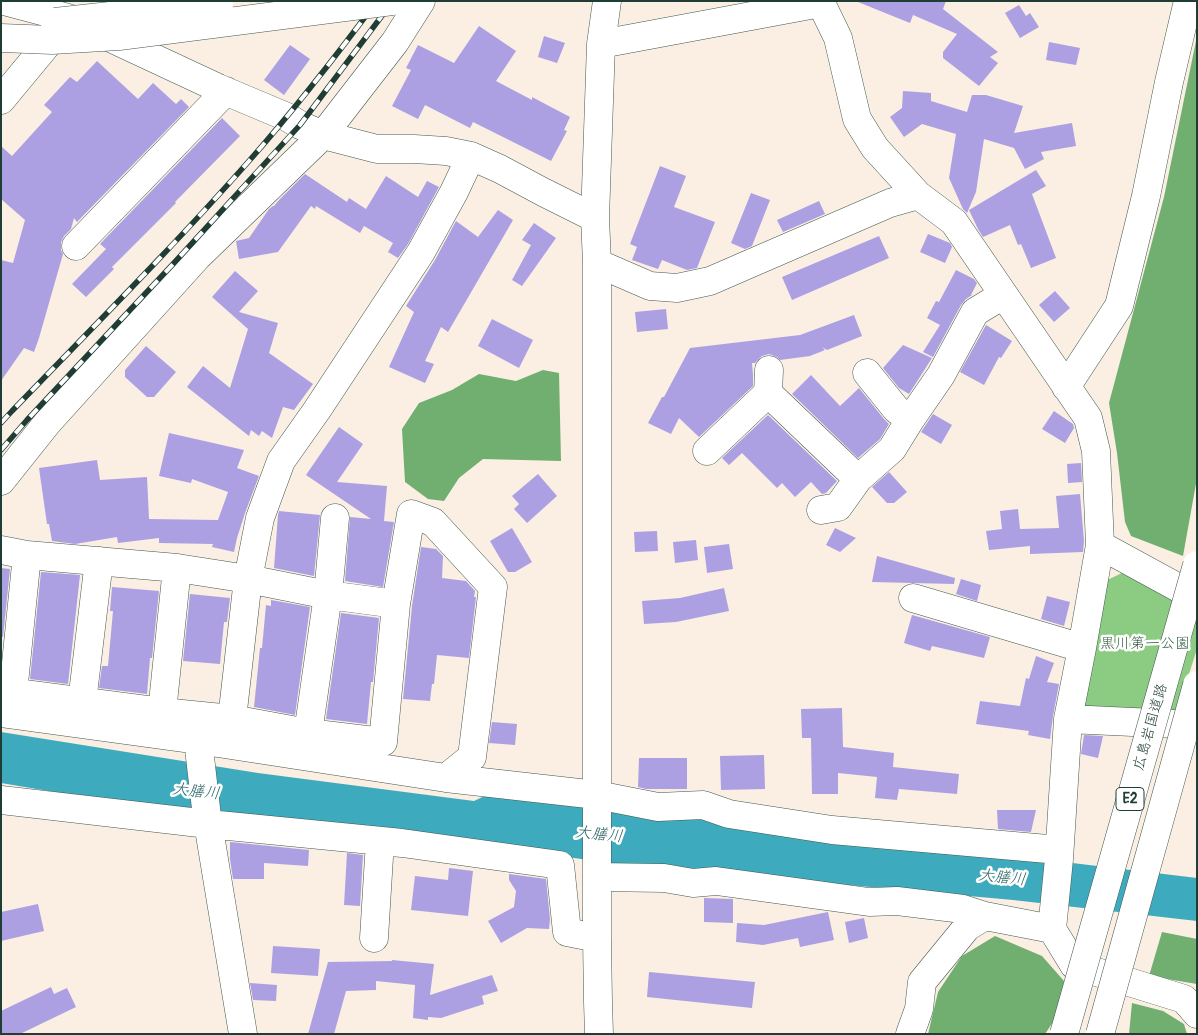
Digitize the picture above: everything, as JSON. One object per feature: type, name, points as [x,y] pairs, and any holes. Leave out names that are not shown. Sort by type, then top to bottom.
[{"type":"main road","points":[[4,1],[72,10],[226,91],[287,117],[323,135],[377,149],[446,151],[471,156],[500,168],[595,218]]},
{"type":"main road","points":[[1,22],[60,21],[248,1]]},
{"type":"main road","points":[[1,38],[52,40],[119,36],[392,1]]},
{"type":"main road","points":[[1,481],[48,422],[197,257],[323,135],[395,42],[421,1]]},
{"type":"main road","points":[[600,1034],[597,938],[597,263],[595,218],[601,44],[606,1]]},
{"type":"main road","points":[[1066,387],[1119,306],[1146,196],[1169,82],[1188,1]]},
{"type":"main road","points":[[601,44],[821,2],[838,38],[857,119],[876,148],[918,195],[954,222],[1088,418],[1096,451],[1100,545],[1068,719],[1059,854],[1052,924],[1074,965],[1184,999],[1197,1014]]},
{"type":"main road","points":[[1,100],[72,10]]},
{"type":"main road","points":[[76,246],[226,91]]},
{"type":"main road","points":[[232,719],[248,579],[260,518],[281,462],[421,252],[454,192],[471,156]]},
{"type":"main road","points":[[597,263],[650,286],[677,288],[710,281],[890,202],[918,195]]},
{"type":"main road","points":[[821,510],[838,507],[858,479],[892,449],[942,375],[975,312],[1003,295]]},
{"type":"main road","points":[[867,373],[896,409],[910,420]]},
{"type":"main road","points":[[706,450],[769,382],[858,479]]},
{"type":"main road","points":[[5,699],[82,702],[232,719],[300,731],[383,742],[396,604],[411,514],[433,522],[493,587],[472,757],[446,778]]},
{"type":"main road","points":[[270,751],[300,731],[328,595],[335,518]]},
{"type":"main road","points":[[1100,545],[1197,598]]},
{"type":"main road","points":[[5,699],[14,552],[177,568],[248,579],[328,595],[396,604]]},
{"type":"main road","points":[[82,702],[98,560]]},
{"type":"main road","name":"広島岩国道路","points":[[1064,1034],[1197,565]]},
{"type":"main road","points":[[162,712],[177,568]]},
{"type":"main road","points":[[913,598],[1082,648]]},
{"type":"main road","name":"E2","points":[[1100,1034],[1197,685]]},
{"type":"main road","points":[[5,699],[199,748],[270,751],[446,778],[658,807],[702,805],[728,814],[832,830],[1059,854]]},
{"type":"main road","points":[[1068,719],[1197,725]]},
{"type":"main road","points":[[199,748],[208,821],[243,1034]]},
{"type":"main road","points":[[1,800],[208,821],[560,865],[567,932],[597,938]]},
{"type":"main road","points":[[374,938],[380,841]]},
{"type":"main road","points":[[598,872],[664,878],[693,883],[716,882],[869,902],[907,902],[963,909],[985,916],[1052,924]]},
{"type":"main road","points":[[910,1034],[919,1009],[922,982],[967,927],[985,916]]},
{"type":"green space","points":[[1197,36],[1197,478],[1183,556],[1131,536],[1125,522],[1109,403],[1164,197]]},
{"type":"green space","points":[[543,370],[559,373],[561,461],[483,459],[459,478],[444,501],[428,499],[405,482],[402,429],[419,403],[452,390],[479,374],[516,381]]},
{"type":"green space","name":"黒川第一公園","points":[[1124,572],[1197,607],[1197,649],[1175,718],[1081,710],[1103,582]]},
{"type":"green space","points":[[1162,932],[1197,939],[1197,984],[1149,976]]},
{"type":"green space","points":[[995,936],[1042,956],[1064,981],[1057,1016],[1045,1034],[928,1034],[938,992],[962,956]]},
{"type":"green space","points":[[1132,1003],[1163,1011],[1184,1024],[1187,1034],[1129,1034]]},
{"type":"water","name":"大膳川","points":[[1,732],[258,773],[474,801],[491,793],[1197,878],[1197,921],[1013,900],[618,864],[355,828],[120,803],[1,783]]},
{"type":"building","points":[[858,1],[946,1],[943,9],[998,52],[990,57],[998,63],[979,86],[943,58],[943,52],[957,34],[913,15],[910,23]]},
{"type":"building","points":[[1019,5],[1026,16],[1030,13],[1039,27],[1020,38],[1005,13]]},
{"type":"building","points":[[479,26],[516,51],[496,81],[570,117],[564,130],[567,131],[551,161],[473,122],[470,128],[425,105],[418,119],[392,106],[411,70],[406,68],[418,45],[454,63]]},
{"type":"building","points":[[544,36],[565,43],[557,63],[538,57]]},
{"type":"building","points":[[1049,42],[1080,48],[1076,65],[1046,60]]},
{"type":"building","points":[[290,45],[310,59],[284,95],[264,80]]},
{"type":"building","points":[[97,61],[138,99],[153,83],[176,104],[181,99],[189,107],[77,222],[74,218],[71,229],[61,242],[63,254],[34,352],[24,348],[1,381],[1,260],[13,263],[25,220],[1,199],[1,146],[12,156],[52,112],[44,105],[70,77],[77,82]]},
{"type":"building","points":[[903,91],[931,93],[931,101],[967,112],[972,95],[986,95],[1023,106],[1014,133],[1072,123],[1076,146],[1041,152],[1044,159],[1025,169],[1014,148],[984,139],[976,192],[967,213],[963,209],[949,178],[956,134],[922,124],[904,137],[890,117],[902,108]]},
{"type":"building","points":[[222,118],[240,136],[112,267],[114,269],[86,297],[72,284],[106,249],[100,244]]},
{"type":"building","points":[[660,166],[686,176],[674,207],[715,222],[697,268],[687,270],[662,260],[658,269],[632,260],[637,247],[630,244]]},
{"type":"building","points":[[1036,170],[1046,186],[1032,194],[1056,258],[1031,268],[1021,244],[1018,245],[1010,225],[983,237],[969,210]]},
{"type":"building","points":[[305,174],[347,202],[349,198],[366,209],[386,176],[418,197],[427,181],[439,187],[408,244],[398,258],[388,252],[393,243],[364,226],[360,233],[316,206],[315,209],[311,206],[278,252],[239,259],[236,241],[249,238],[269,209]]},
{"type":"building","points":[[751,193],[770,200],[752,246],[745,249],[731,243]]},
{"type":"building","points":[[819,201],[825,214],[783,232],[777,220]]},
{"type":"building","points":[[498,210],[513,220],[448,332],[441,327],[425,361],[434,364],[425,383],[389,367],[414,312],[406,306],[435,260],[456,221],[478,237]]},
{"type":"building","points":[[534,223],[556,238],[522,286],[512,280],[531,245],[522,240]]},
{"type":"building","points":[[928,234],[950,243],[952,247],[945,263],[920,252]]},
{"type":"building","points":[[879,236],[889,258],[792,300],[782,277]]},
{"type":"building","points":[[956,270],[974,279],[977,283],[972,295],[961,305],[933,357],[923,352],[940,325],[927,318],[936,301],[939,302]]},
{"type":"building","points":[[235,271],[258,291],[239,312],[278,323],[269,353],[313,384],[294,410],[283,407],[272,438],[262,431],[259,436],[251,430],[249,436],[187,387],[203,366],[230,388],[248,329],[212,297]]},
{"type":"building","points":[[1055,291],[1070,308],[1054,322],[1039,305]]},
{"type":"building","points":[[666,309],[668,329],[637,332],[635,312]]},
{"type":"building","points":[[854,315],[862,336],[827,350],[822,347],[825,350],[810,356],[780,360],[769,354],[762,356],[755,363],[752,363],[753,386],[699,437],[679,418],[671,434],[648,423],[690,348],[800,335]]},
{"type":"building","points":[[492,319],[533,340],[519,368],[478,346]]},
{"type":"building","points":[[986,325],[1012,341],[1001,358],[999,357],[984,385],[960,372]]},
{"type":"building","points":[[903,345],[932,358],[909,394],[899,388],[883,368]]},
{"type":"building","points":[[146,346],[176,372],[154,397],[147,397],[125,377],[125,370]]},
{"type":"building","points":[[811,375],[840,406],[859,388],[889,424],[880,439],[858,458],[792,394]]},
{"type":"building","points":[[1054,411],[1073,424],[1074,428],[1065,443],[1042,429]]},
{"type":"building","points":[[933,414],[952,425],[941,444],[921,432]]},
{"type":"building","points":[[768,415],[837,481],[826,493],[822,494],[811,482],[795,497],[782,483],[777,488],[742,453],[729,465],[722,458]]},
{"type":"building","points":[[339,427],[363,444],[337,482],[387,486],[384,521],[394,522],[383,587],[345,581],[350,517],[371,519],[306,475]]},
{"type":"building","points":[[169,433],[244,450],[237,468],[259,476],[245,513],[234,552],[212,547],[213,544],[159,543],[159,538],[118,543],[117,537],[75,544],[52,541],[49,524],[47,524],[39,468],[97,460],[100,480],[147,477],[149,519],[218,520],[228,492],[192,479],[191,483],[159,476]]},
{"type":"building","points":[[1081,463],[1082,482],[1068,483],[1067,464]]},
{"type":"building","points":[[889,472],[907,492],[894,503],[887,503],[872,487]]},
{"type":"building","points":[[538,474],[557,496],[527,523],[514,509],[519,504],[512,496]]},
{"type":"building","points":[[1080,494],[1084,541],[1083,552],[1030,554],[1030,546],[989,550],[986,531],[1002,529],[1000,511],[1018,509],[1020,529],[1059,528],[1056,496]]},
{"type":"building","points":[[279,511],[320,515],[314,576],[274,568]]},
{"type":"building","points":[[512,528],[532,562],[515,572],[508,572],[490,541]]},
{"type":"building","points":[[835,528],[856,538],[840,552],[826,545]]},
{"type":"building","points":[[657,531],[658,551],[635,552],[634,532]]},
{"type":"building","points":[[696,540],[698,560],[675,563],[673,542]]},
{"type":"building","points":[[729,544],[733,569],[707,573],[704,547]]},
{"type":"building","points":[[421,547],[436,549],[443,556],[442,578],[466,581],[475,591],[474,597],[476,597],[469,658],[437,655],[430,701],[403,699],[412,606]]},
{"type":"building","points":[[877,556],[955,578],[954,584],[872,582]]},
{"type":"building","points":[[1,568],[10,569],[3,637],[1,637]]},
{"type":"building","points":[[41,572],[80,575],[68,684],[30,679]]},
{"type":"building","points":[[961,579],[981,585],[977,601],[956,594]]},
{"type":"building","points":[[112,587],[159,591],[147,694],[99,688],[102,666],[108,666],[113,611],[110,611]]},
{"type":"building","points":[[724,588],[729,611],[676,622],[644,624],[642,601],[680,598]]},
{"type":"building","points":[[190,594],[230,598],[227,622],[224,622],[220,664],[183,661]]},
{"type":"building","points":[[1047,596],[1070,602],[1064,626],[1041,619]]},
{"type":"building","points":[[271,600],[310,607],[295,715],[254,707],[266,605],[271,606]]},
{"type":"building","points":[[341,613],[379,618],[367,724],[326,719]]},
{"type":"building","points":[[912,615],[990,637],[984,658],[932,646],[930,651],[904,643]]},
{"type":"building","points":[[1036,656],[1054,663],[1047,682],[1059,684],[1050,739],[1028,735],[1029,731],[976,724],[980,701],[1020,706],[1026,678],[1029,679]]},
{"type":"building","points":[[842,708],[843,747],[894,753],[893,767],[959,774],[957,794],[899,789],[897,800],[875,798],[877,777],[838,773],[838,794],[812,794],[811,738],[802,738],[801,709]]},
{"type":"building","points":[[492,722],[517,724],[515,745],[489,743]]},
{"type":"building","points":[[1084,735],[1103,736],[1098,758],[1081,754]]},
{"type":"building","points":[[764,755],[765,789],[721,790],[720,756]]},
{"type":"building","points":[[639,758],[687,758],[687,789],[646,789],[638,787]]},
{"type":"building","points":[[997,810],[1036,810],[1031,832],[998,829]]},
{"type":"building","points":[[230,842],[309,850],[308,866],[264,863],[264,879],[233,879]]},
{"type":"building","points":[[347,853],[363,855],[360,906],[344,905]]},
{"type":"building","points":[[449,868],[473,871],[468,916],[411,910],[415,876],[448,880]]},
{"type":"building","points":[[509,874],[546,879],[550,919],[549,929],[527,928],[501,943],[488,921],[514,907],[516,891],[509,880]]},
{"type":"building","points":[[704,898],[733,899],[733,923],[704,922]]},
{"type":"building","points":[[38,904],[44,931],[1,941],[1,912]]},
{"type":"building","points":[[828,912],[834,940],[800,947],[798,938],[763,945],[736,942],[737,923],[764,925]]},
{"type":"building","points":[[864,918],[868,938],[849,943],[845,922]]},
{"type":"building","points":[[273,946],[320,949],[318,976],[271,973]]},
{"type":"building","points":[[392,960],[434,964],[430,995],[492,975],[498,991],[482,996],[484,1004],[441,1018],[428,1017],[428,1020],[413,1018],[415,985],[376,981],[376,990],[346,991],[334,1034],[308,1034],[328,962]]},
{"type":"building","points":[[649,972],[755,982],[752,1008],[647,997]]},
{"type":"building","points":[[250,983],[277,985],[276,1001],[253,1000]]},
{"type":"building","points":[[51,987],[54,994],[67,988],[76,1007],[20,1034],[1,1034],[1,1011]]},
{"type":"railway","points":[[1,423],[162,256],[249,161],[377,1]]},
{"type":"railway","points":[[1,450],[300,125],[393,1]]}]
